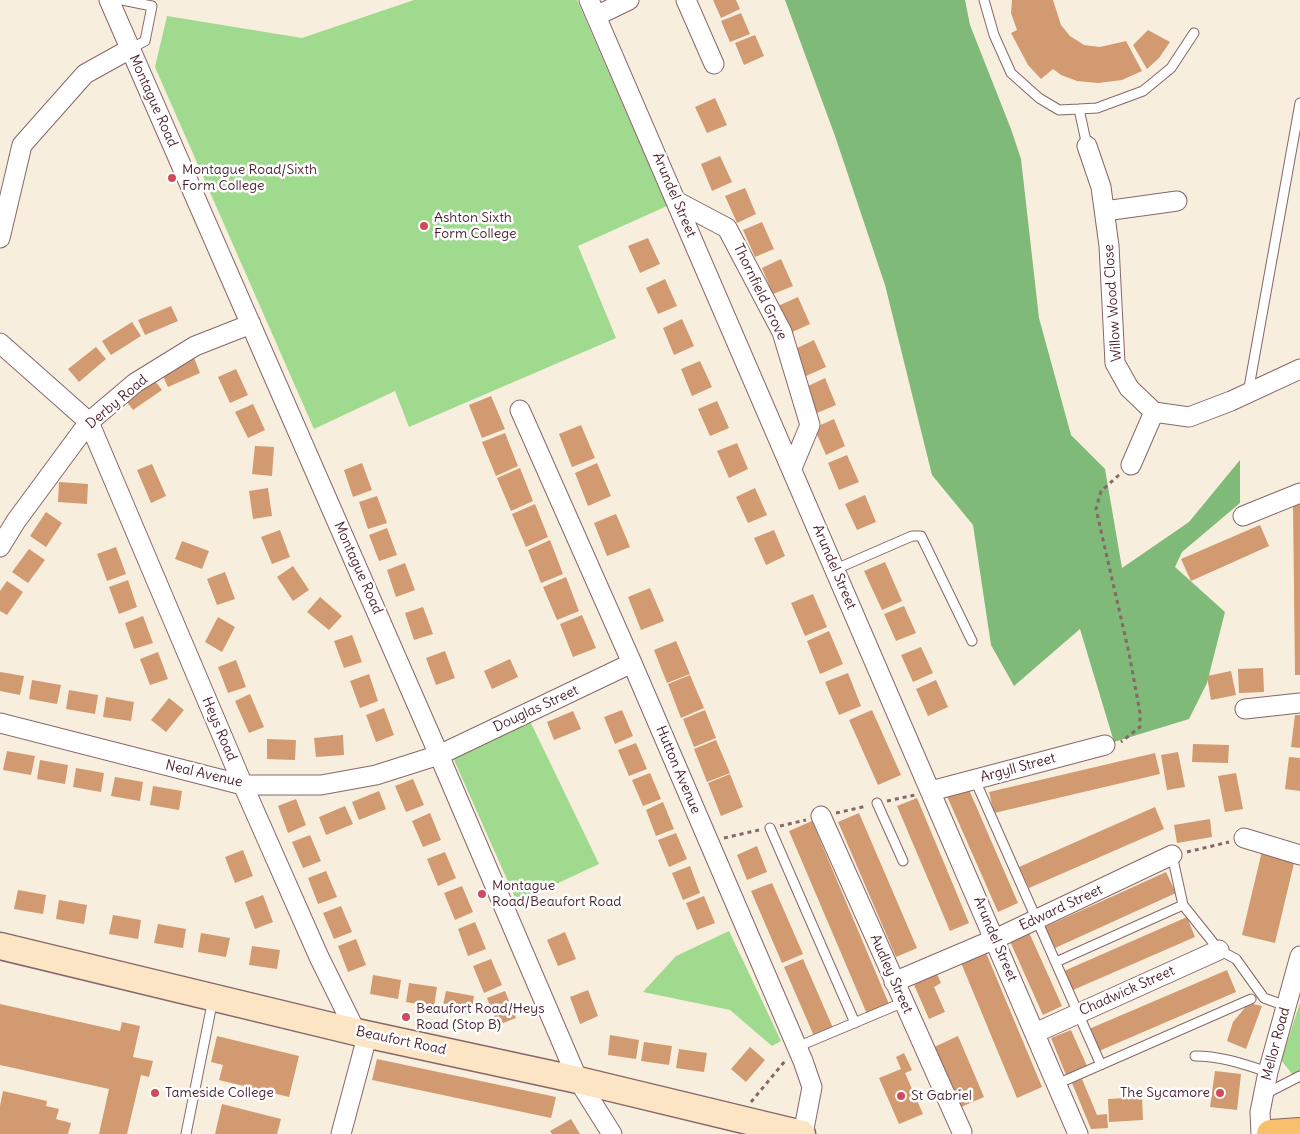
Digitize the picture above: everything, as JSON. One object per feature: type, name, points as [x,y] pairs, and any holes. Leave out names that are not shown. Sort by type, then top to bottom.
[{"type":"highway","points":[[1271,1134],[1300,1132]]},
{"type":"street","name":"Montague Road","points":[[108,0],[439,755],[578,1080],[612,1134]]},
{"type":"street","points":[[593,8],[628,0]]},
{"type":"street","points":[[686,0],[714,64]]},
{"type":"street","name":"Arundel Street","points":[[593,8],[1078,1134]]},
{"type":"street","points":[[0,238],[22,145],[85,74],[130,49]]},
{"type":"street","name":"Willow Wood Close","points":[[1087,146],[1101,187],[1105,211],[1109,246],[1115,363],[1129,388],[1154,412]]},
{"type":"street","name":"Thornfield Grove","points":[[676,201],[727,228],[782,332],[810,425],[792,468]]},
{"type":"street","points":[[1105,211],[1177,201]]},
{"type":"street","name":"Derby Road","points":[[0,547],[16,521],[89,422],[135,383],[195,346],[251,324]]},
{"type":"street","points":[[0,343],[89,422]]},
{"type":"street","points":[[1130,465],[1154,412],[1189,417],[1300,369]]},
{"type":"street","name":"Hutton Avenue","points":[[520,410],[632,663],[797,1047],[812,1087],[802,1134]]},
{"type":"street","name":"Heys Road","points":[[89,422],[319,957],[362,1033]]},
{"type":"street","points":[[1243,516],[1300,493]]},
{"type":"street","name":"Douglas Street","points":[[439,755],[632,663]]},
{"type":"street","points":[[1245,710],[1300,703]]},
{"type":"street","name":"Neal Avenue","points":[[0,723],[243,784],[321,784],[376,775],[439,755]]},
{"type":"street","name":"Argyll Street","points":[[931,791],[1105,745]]},
{"type":"street","name":"Audley Street","points":[[821,816],[962,1132]]},
{"type":"street","points":[[1244,838],[1300,855]]},
{"type":"street","name":"Edward Street","points":[[894,982],[995,939],[1172,855]]},
{"type":"street","name":"Beaufort Road","points":[[0,946],[362,1033],[578,1080],[742,1122],[802,1134]]},
{"type":"street","name":"Chadwick Street","points":[[1035,1033],[1218,950]]},
{"type":"street","name":"Mellor Road","points":[[1261,1134],[1260,1112],[1268,1072],[1300,956]]},
{"type":"street","points":[[341,1134],[362,1033]]},
{"type":"lane","points":[[122,0],[152,6],[145,41],[130,49]]},
{"type":"lane","points":[[984,0],[994,35],[1011,73],[1039,98],[1059,110],[1098,108],[1143,92],[1171,68],[1194,33]]},
{"type":"lane","points":[[1248,393],[1300,102]]},
{"type":"lane","points":[[1079,109],[1087,146]]},
{"type":"lane","points":[[836,569],[912,536],[921,536],[972,641]]},
{"type":"lane","points":[[975,780],[1101,1065]]},
{"type":"lane","points":[[877,803],[903,861]]},
{"type":"lane","points":[[770,828],[855,1023]]},
{"type":"lane","points":[[1172,855],[1183,905],[1218,950],[1236,959],[1264,998],[1286,1006]]},
{"type":"lane","points":[[1056,962],[1183,905]]},
{"type":"lane","points":[[186,1134],[213,997]]},
{"type":"lane","points":[[1057,1084],[1251,999]]},
{"type":"lane","points":[[797,1047],[904,1002]]},
{"type":"lane","points":[[1195,1056],[1211,1056],[1231,1060],[1268,1072]]},
{"type":"lane","points":[[1263,1095],[1300,1076]]},
{"type":"path","points":[[1105,745],[1112,749],[1140,727],[1140,713],[1129,653],[1096,510],[1101,491],[1130,465]]},
{"type":"path","points":[[1172,855],[1244,838]]},
{"type":"path","points":[[742,1122],[797,1047]]},
{"type":"green space","name":"Ashton Sixth Form College","points":[[414,0],[577,0],[667,206],[578,246],[616,338],[409,427],[395,391],[314,429],[155,67],[167,16],[302,38]]},
{"type":"green space","points":[[785,0],[965,0],[970,25],[1021,159],[1039,318],[1071,435],[1105,469],[1122,568],[1189,522],[1240,460],[1240,503],[1182,552],[1175,567],[1225,612],[1207,683],[1189,719],[1114,742],[1080,629],[1014,686],[991,645],[973,525],[932,475],[885,285],[835,136]]},
{"type":"green space","points":[[528,717],[599,864],[517,902],[451,753]]},
{"type":"green space","points":[[729,931],[781,1041],[772,1046],[730,1010],[643,992],[676,956]]},
{"type":"green space","points":[[1300,1003],[1300,1084],[1281,1060]]},
{"type":"building","points":[[713,0],[736,0],[740,9],[721,18]]},
{"type":"building","points":[[1012,0],[1053,0],[1061,25],[1070,36],[1084,45],[1100,47],[1126,41],[1142,71],[1122,80],[1098,83],[1077,81],[1061,75],[1053,69],[1041,79],[1028,65],[1011,33],[1017,30],[1011,13]]},
{"type":"building","points":[[741,13],[750,34],[730,42],[721,21]]},
{"type":"building","points":[[1148,30],[1170,42],[1159,58],[1147,69],[1133,45]]},
{"type":"building","points":[[755,35],[764,56],[744,65],[735,43]]},
{"type":"building","points":[[715,98],[727,125],[707,133],[695,107]]},
{"type":"building","points":[[720,156],[732,182],[712,191],[701,164]]},
{"type":"building","points":[[745,188],[756,214],[737,223],[725,196]]},
{"type":"building","points":[[762,222],[774,249],[755,257],[743,230]]},
{"type":"building","points":[[648,238],[660,264],[640,273],[628,246]]},
{"type":"building","points":[[781,259],[793,286],[773,294],[762,268]]},
{"type":"building","points":[[665,279],[677,306],[658,314],[646,288]]},
{"type":"building","points":[[798,297],[810,324],[790,333],[778,306]]},
{"type":"building","points":[[171,306],[178,321],[145,335],[138,320]]},
{"type":"building","points":[[682,319],[694,346],[674,355],[663,328]]},
{"type":"building","points":[[132,322],[141,336],[111,355],[102,341]]},
{"type":"building","points":[[814,340],[826,367],[806,376],[795,349]]},
{"type":"building","points":[[96,347],[106,359],[79,382],[68,369]]},
{"type":"building","points":[[194,358],[200,373],[168,387],[161,372]]},
{"type":"building","points":[[700,361],[712,387],[692,396],[681,369]]},
{"type":"building","points":[[236,369],[248,395],[230,403],[218,377]]},
{"type":"building","points":[[152,377],[162,390],[133,410],[123,397]]},
{"type":"building","points":[[825,378],[836,405],[817,413],[806,387]]},
{"type":"building","points":[[491,396],[505,429],[482,438],[469,405]]},
{"type":"building","points":[[717,401],[729,428],[710,436],[698,409]]},
{"type":"building","points":[[253,404],[265,430],[248,438],[235,412]]},
{"type":"building","points":[[834,419],[845,446],[826,455],[814,428]]},
{"type":"building","points":[[581,425],[595,458],[572,467],[559,434]]},
{"type":"building","points":[[505,433],[518,466],[496,476],[482,442]]},
{"type":"building","points":[[737,443],[748,469],[729,478],[717,451]]},
{"type":"building","points":[[255,446],[274,447],[272,476],[252,474]]},
{"type":"building","points":[[847,455],[859,482],[839,490],[828,463]]},
{"type":"building","points":[[362,463],[372,490],[353,497],[344,470]]},
{"type":"building","points":[[597,463],[611,496],[588,506],[575,473]]},
{"type":"building","points":[[152,464],[166,496],[151,503],[137,470]]},
{"type":"building","points":[[520,468],[533,501],[511,511],[497,478]]},
{"type":"building","points":[[59,482],[88,484],[87,504],[58,502]]},
{"type":"building","points":[[268,488],[272,516],[253,519],[249,491]]},
{"type":"building","points":[[755,488],[767,515],[748,523],[736,497]]},
{"type":"building","points":[[865,495],[876,522],[857,530],[845,504]]},
{"type":"building","points":[[377,496],[387,523],[368,529],[359,502]]},
{"type":"building","points":[[1300,501],[1300,675],[1295,675],[1293,504]]},
{"type":"building","points":[[535,504],[548,537],[526,547],[512,514]]},
{"type":"building","points":[[46,512],[62,523],[46,547],[30,536]]},
{"type":"building","points":[[616,514],[630,547],[607,556],[594,523]]},
{"type":"building","points":[[1260,525],[1269,546],[1191,581],[1181,559]]},
{"type":"building","points":[[387,528],[397,555],[379,561],[369,535]]},
{"type":"building","points":[[280,530],[290,557],[272,564],[261,537]]},
{"type":"building","points":[[774,530],[785,556],[766,565],[754,538]]},
{"type":"building","points":[[550,540],[563,574],[541,583],[528,550]]},
{"type":"building","points":[[182,541],[209,551],[202,569],[175,559]]},
{"type":"building","points":[[116,547],[126,574],[107,581],[97,554]]},
{"type":"building","points":[[29,549],[45,560],[28,583],[12,572]]},
{"type":"building","points":[[885,562],[902,601],[882,610],[864,571]]},
{"type":"building","points":[[405,563],[415,590],[396,597],[387,570]]},
{"type":"building","points":[[293,566],[309,590],[293,601],[277,577]]},
{"type":"building","points":[[225,572],[235,599],[217,605],[207,579]]},
{"type":"building","points":[[566,577],[579,611],[557,620],[543,587]]},
{"type":"building","points":[[128,580],[137,607],[119,614],[109,587]]},
{"type":"building","points":[[7,581],[23,592],[7,615],[0,611],[0,591]]},
{"type":"building","points":[[650,588],[664,621],[641,630],[628,597]]},
{"type":"building","points":[[813,594],[827,627],[805,636],[791,603]]},
{"type":"building","points":[[320,597],[342,616],[329,630],[307,612]]},
{"type":"building","points":[[904,606],[916,633],[896,641],[884,614]]},
{"type":"building","points":[[423,607],[433,634],[414,640],[405,613]]},
{"type":"building","points":[[582,615],[596,648],[573,657],[560,624]]},
{"type":"building","points":[[143,616],[153,643],[134,649],[125,623]]},
{"type":"building","points":[[218,617],[235,627],[222,652],[205,642]]},
{"type":"building","points":[[829,631],[843,664],[820,674],[807,641]]},
{"type":"building","points":[[352,635],[362,662],[344,668],[334,641]]},
{"type":"building","points":[[676,641],[690,674],[667,683],[654,650]]},
{"type":"building","points":[[921,647],[933,673],[913,682],[901,655]]},
{"type":"building","points":[[445,651],[455,678],[436,685],[426,658]]},
{"type":"building","points":[[158,652],[168,679],[150,685],[140,659]]},
{"type":"building","points":[[510,659],[518,677],[492,689],[484,671]]},
{"type":"building","points":[[236,660],[246,687],[228,693],[218,667]]},
{"type":"building","points":[[1263,668],[1264,692],[1239,693],[1238,669]]},
{"type":"building","points":[[1231,671],[1236,695],[1211,700],[1207,676]]},
{"type":"building","points":[[0,672],[24,676],[20,695],[0,691]]},
{"type":"building","points":[[848,673],[861,706],[839,715],[825,682]]},
{"type":"building","points":[[369,674],[378,701],[360,708],[350,681]]},
{"type":"building","points":[[690,675],[704,708],[681,718],[668,684]]},
{"type":"building","points":[[32,680],[61,685],[57,704],[29,699]]},
{"type":"building","points":[[936,680],[948,707],[928,716],[916,689]]},
{"type":"building","points":[[69,690],[98,695],[95,714],[66,709]]},
{"type":"building","points":[[250,694],[264,727],[249,733],[235,701]]},
{"type":"building","points":[[106,697],[134,702],[131,721],[103,717]]},
{"type":"building","points":[[169,698],[184,710],[166,732],[151,720]]},
{"type":"building","points":[[384,708],[394,735],[376,742],[366,715]]},
{"type":"building","points":[[622,710],[633,736],[615,744],[604,717]]},
{"type":"building","points":[[705,710],[716,738],[694,747],[683,719]]},
{"type":"building","points":[[872,710],[901,775],[878,785],[849,720]]},
{"type":"building","points":[[573,711],[581,729],[554,740],[547,722]]},
{"type":"building","points":[[1295,715],[1300,715],[1300,748],[1291,747]]},
{"type":"building","points":[[343,735],[344,755],[316,757],[314,738]]},
{"type":"building","points":[[267,739],[296,740],[295,760],[267,759]]},
{"type":"building","points":[[716,740],[730,773],[707,782],[694,749]]},
{"type":"building","points":[[636,743],[647,769],[629,776],[618,750]]},
{"type":"building","points":[[1193,744],[1229,745],[1228,763],[1192,762]]},
{"type":"building","points":[[7,751],[35,756],[31,775],[3,770]]},
{"type":"building","points":[[1178,752],[1185,787],[1167,790],[1161,755]]},
{"type":"building","points":[[1155,753],[1160,774],[994,813],[989,792]]},
{"type":"building","points":[[1289,757],[1300,758],[1300,791],[1285,789]]},
{"type":"building","points":[[40,760],[68,765],[65,784],[37,779]]},
{"type":"building","points":[[76,768],[104,773],[101,792],[73,787]]},
{"type":"building","points":[[650,773],[661,799],[643,806],[632,780]]},
{"type":"building","points":[[1236,773],[1243,809],[1225,812],[1218,776]]},
{"type":"building","points":[[730,774],[743,807],[721,816],[708,783]]},
{"type":"building","points":[[115,777],[143,782],[140,801],[111,796]]},
{"type":"building","points":[[413,779],[424,805],[406,812],[395,786]]},
{"type":"building","points":[[967,785],[1018,903],[998,912],[946,794]]},
{"type":"building","points":[[153,786],[182,791],[179,810],[150,805]]},
{"type":"building","points":[[379,791],[386,809],[359,820],[352,802]]},
{"type":"building","points":[[917,798],[969,923],[950,931],[897,806]]},
{"type":"building","points":[[296,799],[306,825],[288,833],[278,806]]},
{"type":"building","points":[[663,802],[674,829],[656,836],[646,810]]},
{"type":"building","points":[[345,806],[353,824],[326,835],[319,817]]},
{"type":"building","points":[[1155,807],[1164,829],[1029,888],[1019,867]]},
{"type":"building","points":[[430,813],[441,840],[423,847],[412,821]]},
{"type":"building","points":[[859,813],[917,948],[896,957],[838,822]]},
{"type":"building","points":[[1210,819],[1212,837],[1177,843],[1174,825]]},
{"type":"building","points":[[812,821],[889,1004],[867,1014],[789,831]]},
{"type":"building","points":[[676,833],[687,859],[669,867],[658,840]]},
{"type":"building","points":[[310,835],[321,861],[303,868],[292,842]]},
{"type":"building","points":[[757,846],[767,872],[747,880],[737,855]]},
{"type":"building","points":[[243,850],[253,876],[235,883],[225,857]]},
{"type":"building","points":[[1262,851],[1295,859],[1275,943],[1242,935]]},
{"type":"building","points":[[445,852],[456,878],[438,886],[427,859]]},
{"type":"building","points":[[690,866],[700,893],[683,900],[672,873]]},
{"type":"building","points":[[326,871],[337,897],[318,904],[308,878]]},
{"type":"building","points":[[1166,872],[1176,893],[1055,948],[1045,927]]},
{"type":"building","points":[[772,883],[803,954],[782,963],[751,891]]},
{"type":"building","points":[[462,886],[473,912],[455,920],[444,893]]},
{"type":"building","points":[[18,890],[46,895],[43,914],[14,909]]},
{"type":"building","points":[[263,895],[273,922],[255,929],[245,902]]},
{"type":"building","points":[[704,896],[715,923],[697,930],[686,903]]},
{"type":"building","points":[[59,900],[87,905],[84,924],[56,919]]},
{"type":"building","points":[[341,906],[352,932],[334,939],[323,913]]},
{"type":"building","points":[[113,915],[141,920],[138,939],[109,934]]},
{"type":"building","points":[[1187,917],[1195,937],[1073,990],[1064,971]]},
{"type":"building","points":[[475,922],[486,949],[468,956],[458,929]]},
{"type":"building","points":[[158,924],[186,929],[183,948],[154,943]]},
{"type":"building","points":[[1027,928],[1062,1006],[1043,1015],[1008,937]]},
{"type":"building","points":[[565,932],[576,959],[558,966],[547,940]]},
{"type":"building","points":[[201,933],[230,938],[226,957],[198,952]]},
{"type":"building","points":[[356,939],[366,965],[348,972],[338,946]]},
{"type":"building","points":[[252,946],[280,950],[277,969],[249,965]]},
{"type":"building","points":[[984,948],[1042,1087],[1017,1098],[959,958]]},
{"type":"building","points":[[491,959],[502,985],[484,993],[473,966]]},
{"type":"building","points":[[803,959],[833,1028],[814,1036],[784,967]]},
{"type":"building","points":[[934,967],[941,983],[934,987],[945,1012],[929,1019],[911,978]]},
{"type":"building","points":[[1227,970],[1236,992],[1099,1051],[1089,1029]]},
{"type":"building","points":[[373,975],[401,980],[398,999],[370,994]]},
{"type":"building","points":[[409,983],[437,987],[434,1007],[406,1002]]},
{"type":"building","points":[[588,990],[598,1016],[580,1024],[570,997]]},
{"type":"building","points":[[446,991],[474,996],[471,1015],[442,1010]]},
{"type":"building","points":[[505,991],[516,1018],[498,1025],[487,998]]},
{"type":"building","points":[[1249,1003],[1262,1006],[1246,1049],[1227,1041],[1233,1022]]},
{"type":"building","name":"Tameside College","points":[[0,1004],[120,1031],[122,1022],[140,1026],[133,1057],[153,1061],[149,1077],[141,1075],[127,1134],[99,1134],[109,1089],[0,1065]]},
{"type":"building","points":[[1071,1030],[1087,1066],[1066,1075],[1051,1038]]},
{"type":"building","points":[[610,1035],[639,1040],[636,1059],[608,1055]]},
{"type":"building","points":[[217,1036],[299,1056],[289,1097],[219,1080],[223,1065],[211,1062]]},
{"type":"building","points":[[958,1036],[984,1097],[961,1107],[934,1047]]},
{"type":"building","points":[[644,1042],[672,1046],[669,1065],[641,1061]]},
{"type":"building","points":[[750,1047],[765,1060],[746,1082],[731,1069]]},
{"type":"building","points":[[679,1049],[707,1053],[704,1072],[676,1068]]},
{"type":"building","name":"St Gabriel","points":[[904,1053],[912,1070],[905,1073],[923,1114],[899,1124],[879,1078],[901,1069],[896,1057]]},
{"type":"building","points":[[377,1059],[556,1097],[551,1118],[372,1080]]},
{"type":"building","points":[[1215,1071],[1241,1074],[1237,1110],[1210,1107]]},
{"type":"building","points":[[1082,1079],[1097,1115],[1107,1114],[1108,1128],[1091,1129],[1072,1083]]},
{"type":"building","points":[[3,1091],[47,1101],[46,1106],[59,1109],[56,1119],[71,1123],[68,1134],[0,1134],[0,1106]]},
{"type":"building","points":[[1142,1097],[1143,1120],[1109,1122],[1108,1099]]},
{"type":"building","points":[[222,1104],[281,1119],[277,1134],[215,1134]]},
{"type":"building","points":[[571,1119],[580,1134],[552,1134],[550,1131]]},
{"type":"place","name":"Montague Road/Sixth Form College","points":[[172,178]]},
{"type":"place","name":"Ashton Sixth Form College","points":[[424,226]]},
{"type":"place","name":"Montague Road/Beaufort Road","points":[[482,894]]},
{"type":"place","name":"Beaufort Road/Heys Road (Stop B)","points":[[406,1017]]},
{"type":"place","name":"Tameside College","points":[[155,1093]]},
{"type":"place","name":"The Sycamore","points":[[1220,1093]]},
{"type":"place","name":"St Gabriel","points":[[901,1096]]}]
